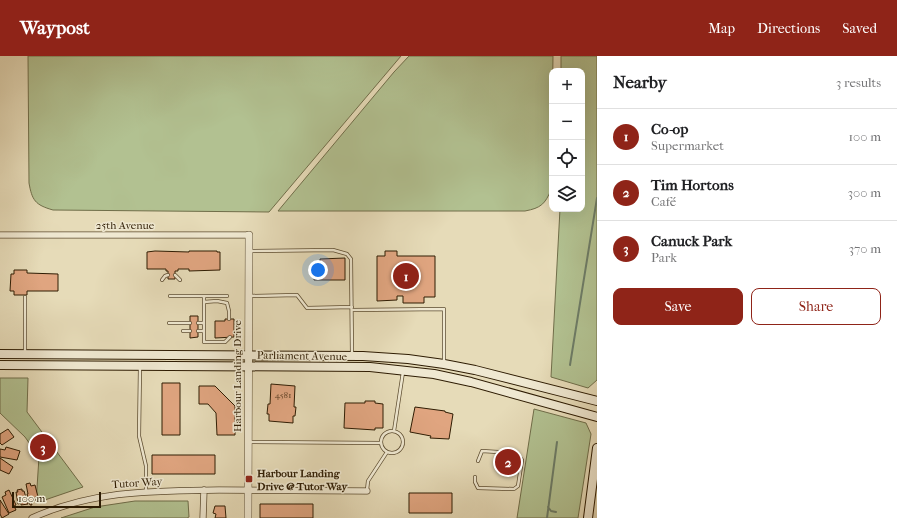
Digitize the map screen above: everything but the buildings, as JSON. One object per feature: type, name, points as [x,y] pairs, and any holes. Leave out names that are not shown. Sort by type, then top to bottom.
[{"type":"main road","name":"Parliament Avenue","points":[[0,354],[352,356],[408,359],[475,370],[597,401]]},
{"type":"main road","name":"Parliament Avenue","points":[[0,366],[248,366],[403,370],[434,374],[471,382],[597,417]]},
{"type":"main road","points":[[588,518],[597,448]]},
{"type":"street","name":"25th Avenue","points":[[0,234],[249,234]]},
{"type":"street","name":"Harbour Landing Drive","points":[[248,518],[249,234]]},
{"type":"street","name":"Tutor Way","points":[[32,518],[58,506],[100,496],[146,492],[204,490],[367,491]]},
{"type":"street","points":[[203,518],[204,490]]},
{"type":"lane","points":[[249,251],[333,250],[347,254],[351,259],[352,356]]},
{"type":"lane","points":[[162,280],[168,275]]},
{"type":"lane","points":[[175,275],[180,280]]},
{"type":"lane","points":[[249,296],[298,295],[307,308],[444,309],[444,364]]},
{"type":"lane","points":[[170,296],[227,296]]},
{"type":"lane","points":[[204,296],[204,342],[225,342],[230,337]]},
{"type":"lane","points":[[25,297],[25,354]]},
{"type":"lane","points":[[204,302],[217,301],[226,303],[229,311],[229,319]]},
{"type":"lane","points":[[169,323],[190,323]]},
{"type":"lane","points":[[198,324],[204,324]]},
{"type":"lane","points":[[183,331],[190,331]]},
{"type":"lane","points":[[198,331],[204,331]]},
{"type":"lane","points":[[140,366],[139,436],[146,466],[146,492]]},
{"type":"lane","points":[[394,431],[403,370]]},
{"type":"lane","points":[[394,431],[401,437],[402,445],[397,452],[390,453],[382,447],[382,437],[385,433],[394,431]]},
{"type":"lane","points":[[248,442],[381,443]]},
{"type":"lane","points":[[367,491],[368,481],[387,452]]},
{"type":"lane","points":[[475,477],[475,482],[478,488],[514,489],[518,486],[522,460],[518,455],[498,452],[482,452],[478,461]]},
{"type":"green space","points":[[28,56],[401,56],[269,212],[53,210],[38,204],[31,194],[29,183]]},
{"type":"green space","points":[[409,56],[553,56],[553,68],[549,68],[549,194],[542,205],[525,211],[278,211]]},
{"type":"green space","points":[[561,56],[597,56],[597,380],[588,388],[551,377],[560,212],[585,212],[585,68],[561,68]]},
{"type":"green space","points":[[0,378],[28,378],[27,412],[83,487],[36,503],[39,457],[25,437],[0,413]]},
{"type":"green space","points":[[534,409],[586,423],[591,434],[578,518],[517,518]]},
{"type":"green space","points":[[135,501],[188,501],[189,517],[61,518],[95,507]]},
{"type":"waterway","points":[[570,365],[597,198]]},
{"type":"waterway","points":[[547,518],[557,442]]},
{"type":"waterway","points":[[548,507],[551,511],[556,512]]},
{"type":"place","name":"Co-op","points":[[406,276]]},
{"type":"place","name":"Canuck Park","points":[[43,447]]},
{"type":"place","name":"Tim Hortons","points":[[508,462]]},
{"type":"place","name":"Harbour Landing Drive @ Tutor Way","points":[[249,479]]}]
